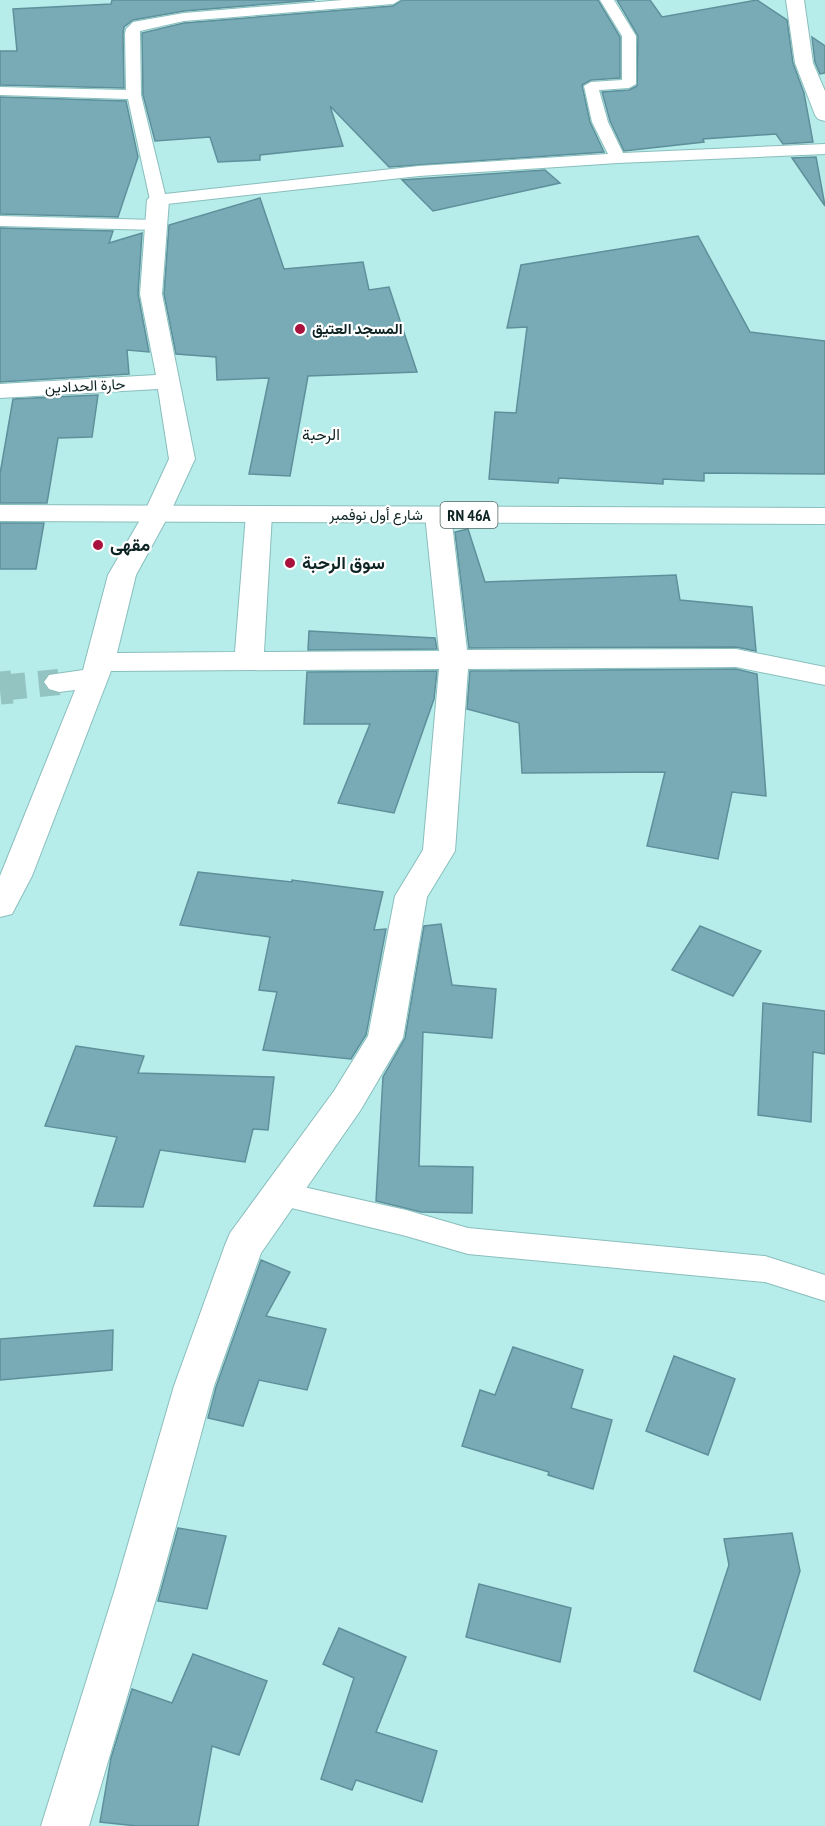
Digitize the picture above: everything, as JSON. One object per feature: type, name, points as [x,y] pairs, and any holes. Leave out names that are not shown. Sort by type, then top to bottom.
[{"type":"street","points":[[795,0],[804,63],[825,115]]},
{"type":"street","points":[[0,905],[16,876],[96,670],[122,576],[157,513],[182,459],[151,294],[158,200]]},
{"type":"street","name":"حارة الحدادين","points":[[0,391],[169,381]]},
{"type":"street","name":"شارع أول نوفمبر","points":[[0,513],[825,516]]},
{"type":"street","points":[[249,661],[259,514]]},
{"type":"street","points":[[65,1826],[134,1600],[194,1386],[244,1245],[347,1101],[385,1038],[411,896],[439,851],[454,658],[438,515]]},
{"type":"street","points":[[58,682],[96,670],[249,661],[454,658],[736,658],[825,676]]},
{"type":"lane","points":[[393,0],[145,22],[133,29],[134,95],[158,200],[419,171],[618,158],[825,149]]},
{"type":"lane","points":[[607,0],[629,36],[629,84],[591,86],[600,122],[618,158]]},
{"type":"lane","points":[[0,91],[134,95]]},
{"type":"lane","points":[[0,221],[157,225]]},
{"type":"lane","points":[[281,1194],[406,1223],[468,1241],[765,1269],[825,1288]]},
{"type":"building","points":[[112,0],[315,0],[184,11],[133,20],[124,27],[123,34],[124,88],[0,85],[0,51],[17,51],[13,9],[111,4]]},
{"type":"building","points":[[402,0],[598,0],[620,37],[620,78],[591,80],[582,85],[590,122],[604,152],[389,167],[330,106],[343,146],[260,155],[260,160],[218,162],[210,137],[155,141],[143,95],[142,33],[184,23],[393,6]]},
{"type":"building","points":[[617,0],[650,0],[662,17],[757,0],[787,20],[793,63],[804,93],[813,142],[783,144],[776,134],[703,139],[704,142],[624,151],[610,121],[602,92],[629,90],[637,86],[638,36]]},
{"type":"building","points":[[812,37],[825,46],[825,73],[820,74],[815,62]]},
{"type":"building","points":[[0,97],[126,101],[138,157],[118,217],[0,214]]},
{"type":"building","points":[[816,157],[825,206],[792,158]]},
{"type":"building","points":[[545,170],[560,183],[433,211],[402,180]]},
{"type":"building","points":[[260,198],[284,269],[363,262],[369,290],[389,287],[417,372],[308,376],[290,476],[249,474],[269,378],[217,380],[216,357],[176,354],[164,294],[169,225]]},
{"type":"building","points":[[0,228],[113,231],[109,243],[142,233],[138,294],[149,352],[127,350],[129,374],[0,382]]},
{"type":"building","points":[[698,236],[750,332],[825,341],[825,474],[704,473],[704,481],[663,479],[663,484],[559,478],[558,483],[489,479],[495,412],[516,413],[527,327],[507,328],[521,265]]},
{"type":"building","points":[[98,395],[92,437],[58,438],[47,503],[0,503],[0,474],[13,399]]},
{"type":"building","points":[[0,523],[44,523],[36,569],[0,569]]},
{"type":"building","points":[[468,529],[485,582],[676,575],[680,600],[752,607],[756,651],[736,647],[469,648],[455,532]]},
{"type":"building","points":[[309,631],[435,638],[437,649],[308,650]]},
{"type":"building","points":[[736,669],[757,674],[766,796],[732,792],[718,859],[647,846],[665,772],[522,773],[519,723],[467,709],[470,671]]},
{"type":"building","points":[[437,671],[434,699],[394,813],[338,803],[370,724],[304,724],[307,672]]},
{"type":"building","points":[[198,872],[292,882],[292,880],[383,892],[374,930],[386,929],[366,1035],[351,1059],[263,1050],[277,992],[259,990],[270,937],[180,925]]},
{"type":"building","points":[[441,924],[452,985],[496,989],[492,1038],[423,1032],[419,1166],[473,1167],[472,1213],[421,1212],[376,1201],[383,1077],[405,1038],[424,926]]},
{"type":"building","points":[[700,926],[761,951],[733,996],[672,970]]},
{"type":"building","points":[[763,1003],[825,1011],[825,1054],[813,1052],[811,1122],[758,1115]]},
{"type":"building","points":[[76,1046],[144,1056],[138,1073],[274,1077],[268,1130],[253,1129],[245,1162],[160,1150],[143,1207],[94,1206],[117,1137],[45,1126]]},
{"type":"building","points":[[261,1260],[290,1272],[266,1316],[326,1329],[307,1390],[259,1380],[243,1426],[208,1418],[216,1387]]},
{"type":"building","points":[[113,1330],[112,1370],[0,1380],[0,1339]]},
{"type":"building","points":[[513,1347],[583,1370],[571,1408],[612,1420],[593,1489],[548,1475],[549,1472],[462,1446],[480,1390],[495,1395]]},
{"type":"building","points":[[674,1356],[735,1379],[708,1455],[646,1431]]},
{"type":"building","points":[[178,1528],[226,1536],[207,1609],[158,1601]]},
{"type":"building","points":[[792,1533],[800,1571],[760,1700],[694,1671],[729,1565],[724,1539]]},
{"type":"building","points":[[479,1584],[571,1608],[560,1662],[466,1637]]},
{"type":"building","points":[[339,1628],[406,1657],[376,1732],[437,1751],[422,1802],[356,1780],[352,1790],[321,1779],[354,1678],[323,1664]]},
{"type":"building","points":[[193,1654],[267,1681],[239,1755],[212,1746],[198,1826],[137,1826],[100,1822],[111,1758],[132,1689],[172,1703]]},
{"type":"tunnel","points":[[12,687],[0,688],[59,682]]},
{"type":"place","name":"المسجد العتيق","points":[[300,329]]},
{"type":"place","name":"مقهى","points":[[98,545]]},
{"type":"place","name":"سوق الرحبة","points":[[290,563]]},
{"type":"district","name":"الرحبة","points":[[321,434]]}]
